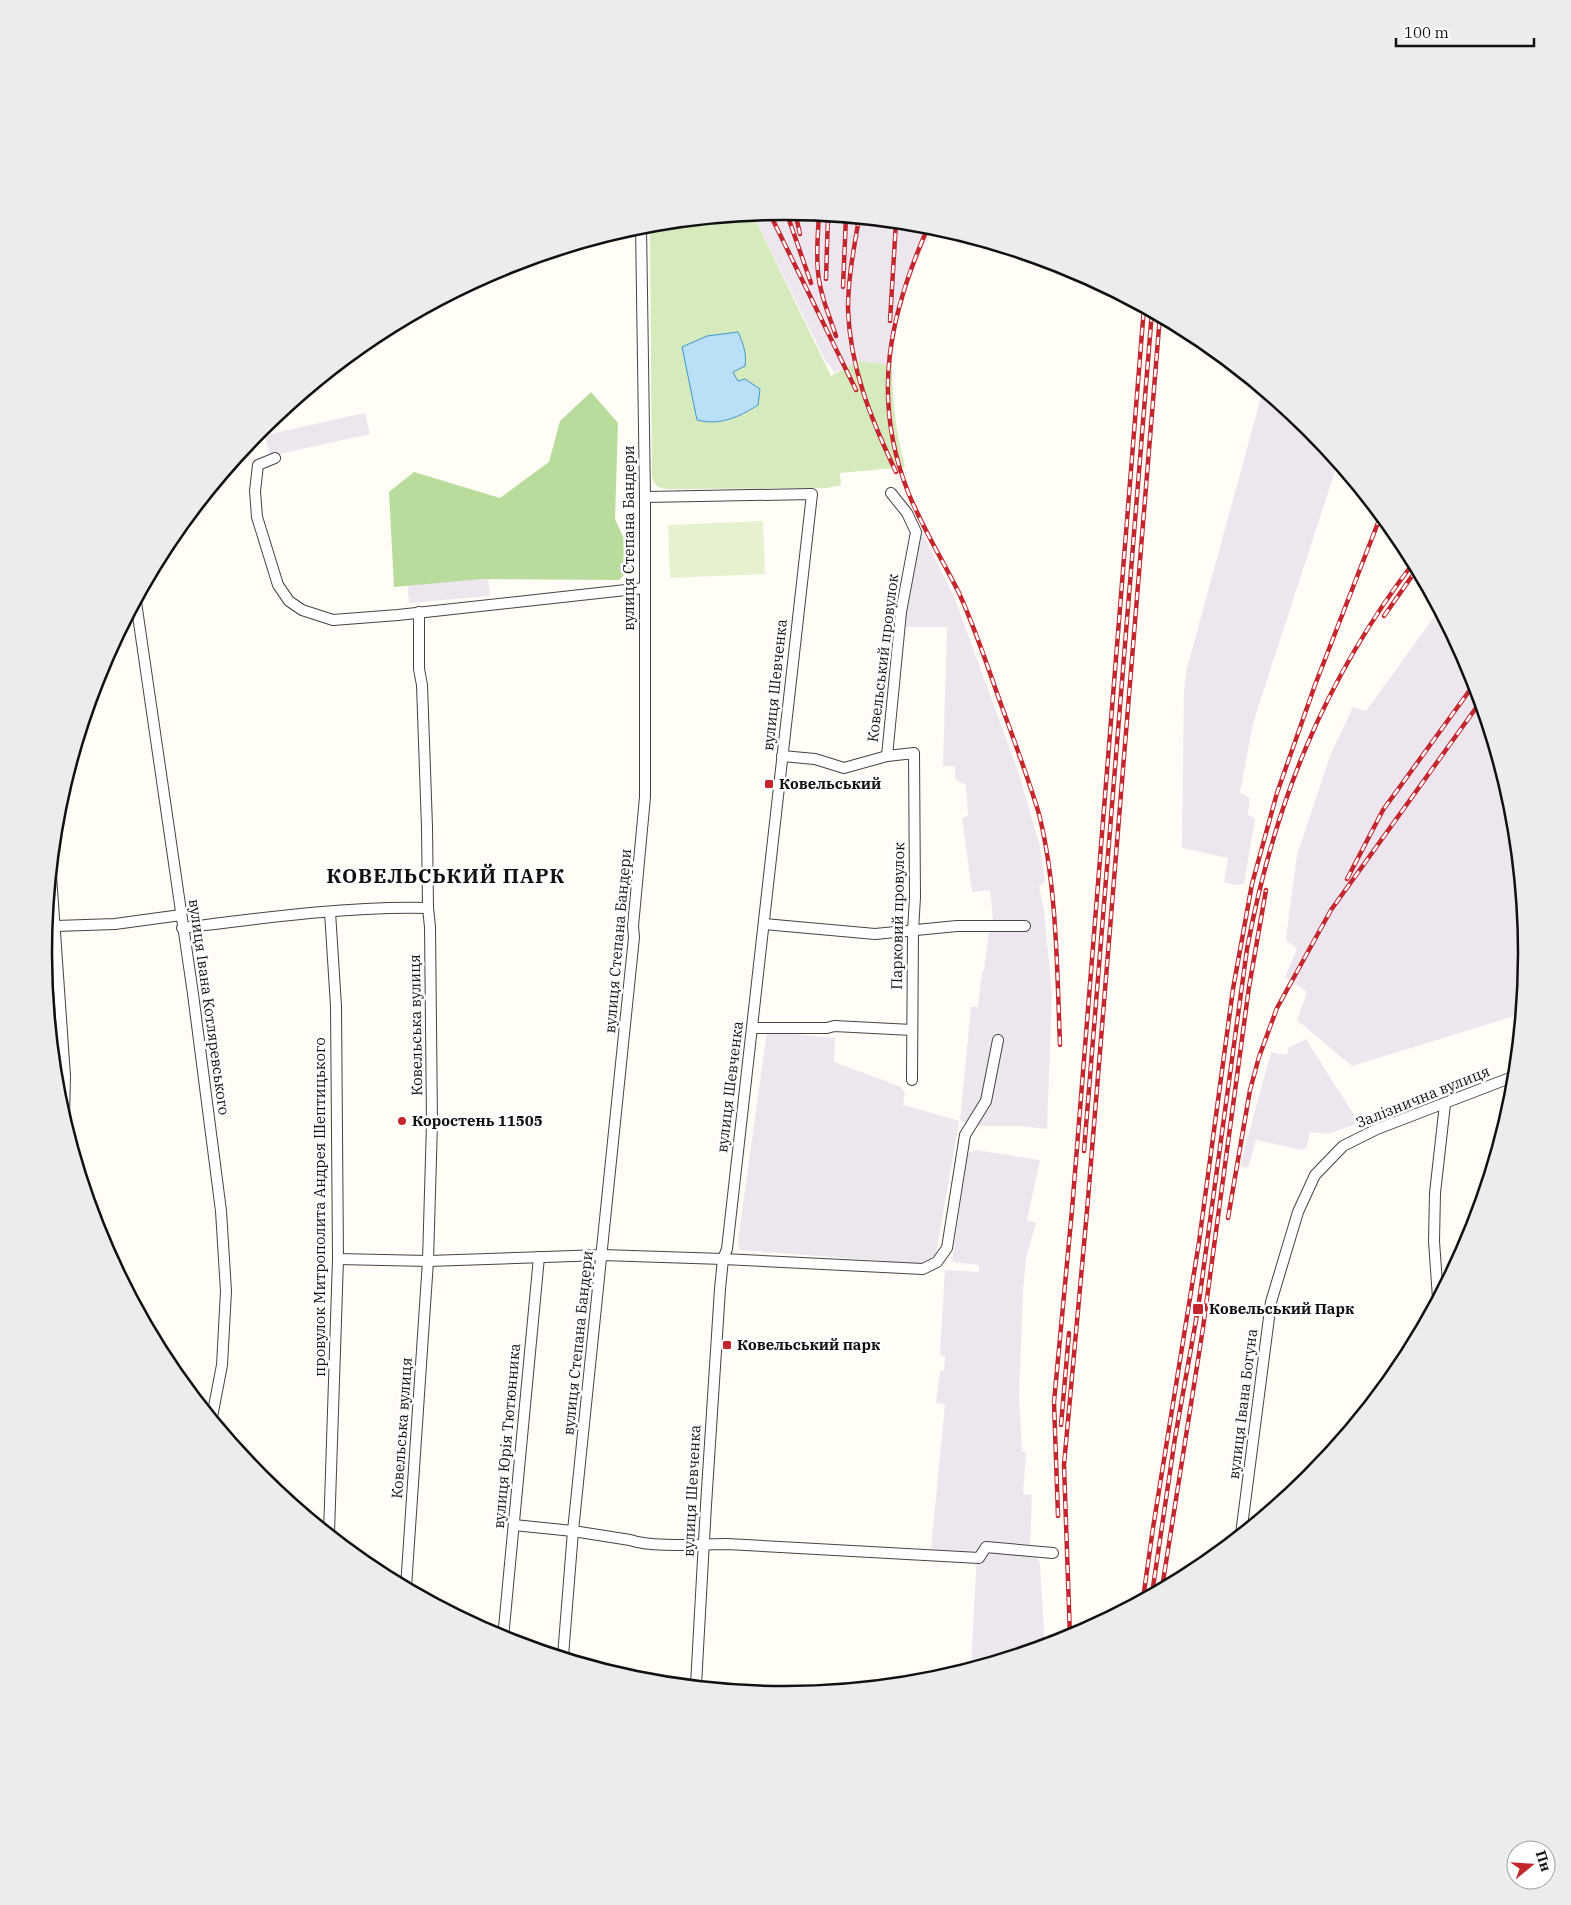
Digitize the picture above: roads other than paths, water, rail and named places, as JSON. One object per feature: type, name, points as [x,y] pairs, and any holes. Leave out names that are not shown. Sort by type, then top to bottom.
[{"type":"street","name":"вулиця Степана Бандери","points":[[563,1651],[573,1531],[634,937],[633,926],[644,819],[645,497],[641,234]]},
{"type":"street","points":[[275,458],[258,465],[254,491],[258,517],[278,585],[289,602],[302,610],[333,620],[644,588]]},
{"type":"street","name":"Ковельський провулок","points":[[782,756],[815,759],[844,768],[888,756],[901,612],[916,532],[907,514],[891,493]]},
{"type":"street","name":"вулиця Шевченка","points":[[645,497],[812,494],[752,1028],[726,1249],[723,1258],[696,1680]]},
{"type":"street","name":"вулиця Івана Котляревського","points":[[137,611],[221,1211],[226,1291],[222,1365],[213,1410]]},
{"type":"street","name":"Ковельська вулиця","points":[[407,1579],[428,1261],[432,1123],[430,927],[422,685],[419,669],[419,612]]},
{"type":"street","name":"Парковий провулок","points":[[888,756],[914,753],[915,896],[912,1080]]},
{"type":"street","points":[[54,903],[65,1083]]},
{"type":"street","points":[[182,928],[330,912],[428,908]]},
{"type":"street","name":"провулок Митрополита Андрея Шептицького","points":[[329,1526],[338,1259],[336,1006],[330,912]]},
{"type":"street","points":[[56,926],[115,924],[181,916]]},
{"type":"street","points":[[764,924],[875,934],[957,926],[1025,926]]},
{"type":"street","points":[[752,1028],[827,1028],[834,1026],[912,1030]]},
{"type":"street","points":[[338,1259],[428,1261],[602,1255],[723,1258],[924,1269],[937,1262],[947,1248],[965,1135],[986,1101],[998,1040]]},
{"type":"street","name":"Залізнична вулиця","points":[[1343,1146],[1377,1129],[1507,1079]]},
{"type":"street","points":[[1437,1287],[1434,1241],[1435,1193],[1444,1104]]},
{"type":"street","name":"вулиця Івана Богуна","points":[[1241,1527],[1271,1302],[1298,1212],[1315,1175],[1343,1146]]},
{"type":"street","name":"вулиця Юрія Тютюнника","points":[[504,1629],[539,1257]]},
{"type":"street","points":[[514,1525],[573,1531],[638,1542],[727,1544],[979,1558],[986,1547],[1053,1552]]},
{"type":"water","points":[[738,332],[744,349],[745,366],[733,372],[738,381],[745,379],[760,389],[758,405],[744,413],[721,421],[705,422],[697,420],[682,347],[707,336]]},
{"type":"railway","points":[[773,220],[856,390]]},
{"type":"railway","points":[[789,220],[811,283]]},
{"type":"railway","points":[[797,220],[800,234]]},
{"type":"railway","points":[[819,221],[817,258],[819,280],[836,336]]},
{"type":"railway","points":[[826,279],[828,221]]},
{"type":"railway","points":[[843,287],[846,222]]},
{"type":"railway","points":[[858,224],[849,286],[848,309],[853,352],[857,373],[870,413],[896,472]]},
{"type":"railway","points":[[890,321],[896,228]]},
{"type":"railway","points":[[925,233],[915,258],[895,324],[888,390],[890,423],[897,457],[908,492],[970,618],[1039,814],[1053,899],[1060,1045]]},
{"type":"railway","points":[[1058,1516],[1054,1402],[1072,1210],[1143,313]]},
{"type":"railway","points":[[1084,1151],[1151,318]]},
{"type":"railway","points":[[1070,1628],[1064,1465],[1087,1211],[1159,323]]},
{"type":"railway","points":[[1144,1591],[1199,1242],[1233,989],[1252,884],[1277,793],[1315,685],[1378,522]]},
{"type":"railway","points":[[1153,1586],[1175,1438],[1198,1309],[1247,949],[1258,896],[1288,794],[1307,745],[1329,698],[1354,652],[1382,607],[1409,569]]},
{"type":"railway","points":[[1384,616],[1413,575]]},
{"type":"railway","points":[[1347,879],[1383,810],[1470,690]]},
{"type":"railway","points":[[1228,1218],[1250,1090],[1259,1057],[1277,1008],[1331,910],[1476,707]]},
{"type":"railway","points":[[1163,1580],[1203,1328],[1249,987],[1266,890]]},
{"type":"railway","points":[[1061,1425],[1069,1333]]},
{"type":"place","name":"Ковельський","points":[[769,784]]},
{"type":"place","name":"Коростень 11505","points":[[402,1121]]},
{"type":"place","name":"Ковельський Парк","points":[[1198,1309]]},
{"type":"place","name":"Ковельський парк","points":[[727,1345]]},
{"type":"district","name":"КОВЕЛЬСЬКИЙ ПАРК","points":[[446,876]]}]
